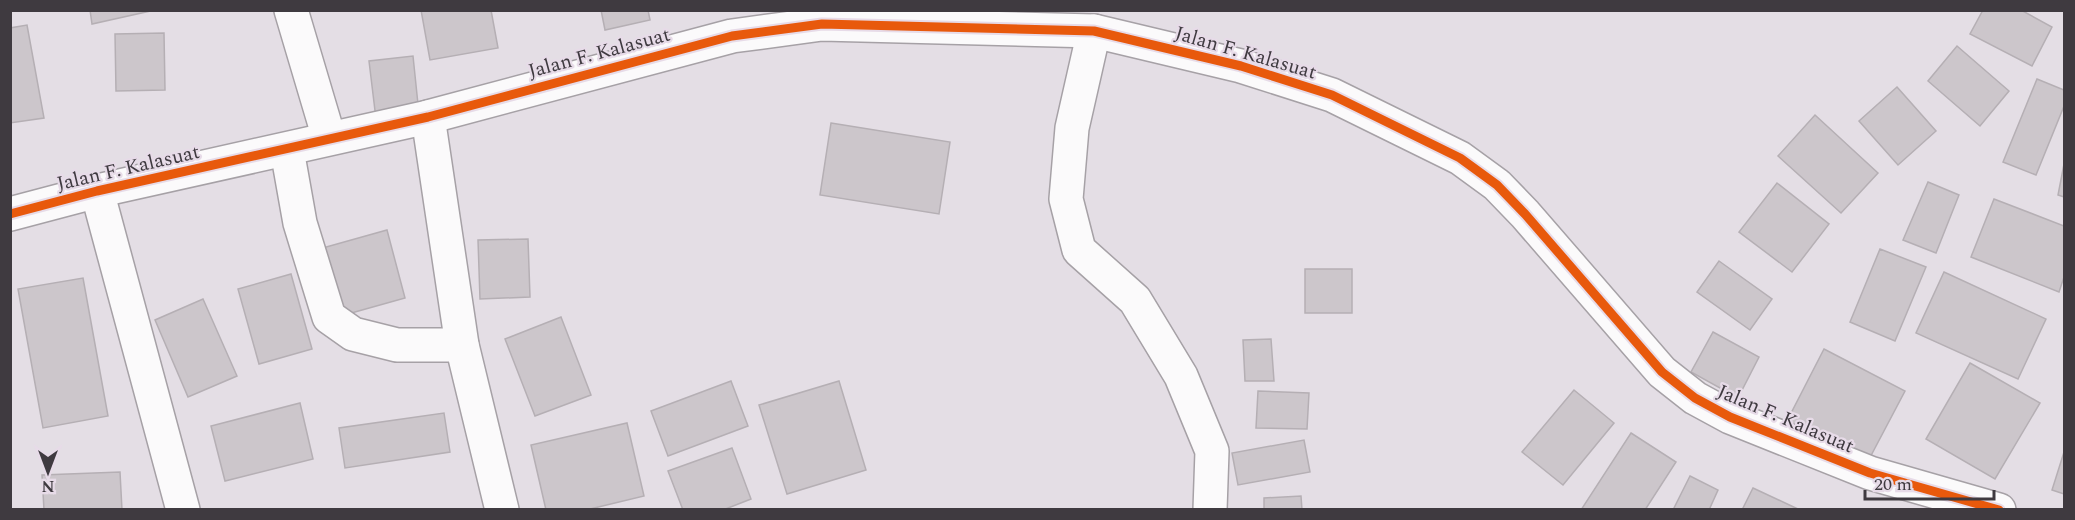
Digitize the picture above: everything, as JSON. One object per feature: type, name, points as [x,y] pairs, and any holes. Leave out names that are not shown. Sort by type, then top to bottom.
[{"type":"street","points":[[291,10],[329,138]]},
{"type":"street","name":"Jalan F. Kalasuat","points":[[10,214],[97,191],[428,117],[732,36],[822,17],[1094,21],[1332,95],[1460,158],[1497,185],[1525,214],[1662,372],[1695,398],[1730,417],[1870,472],[1999,510]]},
{"type":"street","points":[[1094,21],[1072,128],[1066,199],[1079,250],[1135,300],[1181,376],[1212,451],[1210,510]]},
{"type":"street","points":[[428,117],[462,345],[502,510]]},
{"type":"street","points":[[287,150],[300,223],[329,317],[353,334],[397,345],[462,345]]},
{"type":"street","points":[[97,191],[183,510]]},
{"type":"building","points":[[90,10],[155,10],[92,24]]},
{"type":"building","points":[[421,10],[491,10],[498,48],[430,60]]},
{"type":"building","points":[[601,10],[648,10],[650,20],[605,30]]},
{"type":"building","points":[[1983,10],[2021,10],[2052,27],[2032,66],[1970,34]]},
{"type":"building","points":[[27,25],[44,118],[10,123],[10,28]]},
{"type":"building","points":[[164,33],[165,90],[116,91],[115,34]]},
{"type":"building","points":[[1957,46],[2009,91],[1980,126],[1928,81]]},
{"type":"building","points":[[413,56],[419,114],[376,119],[369,61]]},
{"type":"building","points":[[2037,79],[2064,90],[2064,106],[2036,175],[2003,162]]},
{"type":"building","points":[[1897,87],[1936,131],[1898,165],[1859,121]]},
{"type":"building","points":[[1815,115],[1878,173],[1841,213],[1778,156]]},
{"type":"building","points":[[831,123],[950,142],[939,214],[820,195]]},
{"type":"building","points":[[2064,164],[2064,197],[2058,195]]},
{"type":"building","points":[[1928,182],[1959,195],[1936,253],[1903,240]]},
{"type":"building","points":[[1777,183],[1829,224],[1792,272],[1739,232]]},
{"type":"building","points":[[1994,199],[2064,226],[2064,277],[2059,292],[1971,257]]},
{"type":"building","points":[[387,230],[405,298],[337,317],[319,249]]},
{"type":"building","points":[[528,239],[530,297],[480,299],[478,240]]},
{"type":"building","points":[[1880,249],[1926,267],[1895,341],[1850,322]]},
{"type":"building","points":[[1719,261],[1772,299],[1750,330],[1697,292]]},
{"type":"building","points":[[1305,269],[1352,269],[1352,313],[1305,313]]},
{"type":"building","points":[[1944,272],[2046,319],[2018,379],[1916,333]]},
{"type":"building","points":[[291,274],[312,349],[259,364],[238,289]]},
{"type":"building","points":[[83,278],[108,416],[43,428],[18,289]]},
{"type":"building","points":[[203,299],[237,376],[188,397],[155,320]]},
{"type":"building","points":[[561,317],[591,395],[535,416],[505,339]]},
{"type":"building","points":[[1713,332],[1759,357],[1738,398],[1691,372]]},
{"type":"building","points":[[1271,339],[1274,381],[1245,381],[1243,340]]},
{"type":"building","points":[[1824,349],[1905,391],[1866,465],[1786,423]]},
{"type":"building","points":[[1970,363],[2040,403],[1995,479],[1926,439]]},
{"type":"building","points":[[731,381],[748,426],[668,456],[651,411]]},
{"type":"building","points":[[839,381],[866,470],[787,494],[759,405]]},
{"type":"building","points":[[1574,390],[1614,423],[1563,485],[1522,452]]},
{"type":"building","points":[[1258,391],[1309,393],[1307,429],[1256,428]]},
{"type":"building","points":[[300,403],[313,459],[225,481],[211,426]]},
{"type":"building","points":[[444,413],[450,452],[345,468],[339,428]]},
{"type":"building","points":[[627,423],[644,496],[586,510],[546,510],[531,445]]},
{"type":"building","points":[[1631,433],[1676,462],[1645,510],[1581,510]]},
{"type":"building","points":[[1304,440],[1310,472],[1238,485],[1232,453]]},
{"type":"building","points":[[732,448],[751,499],[723,510],[683,510],[668,471]]},
{"type":"building","points":[[2064,452],[2064,494],[2052,490]]},
{"type":"building","points":[[120,472],[122,510],[44,510],[42,475]]},
{"type":"building","points":[[1690,476],[1718,490],[1709,510],[1673,510]]},
{"type":"building","points":[[1753,488],[1800,510],[1742,510]]},
{"type":"building","points":[[1301,496],[1302,510],[1264,510],[1264,498]]},
{"type":"cycle path","points":[[10,214],[97,191],[428,117],[732,36],[822,24],[1094,31],[1241,66],[1332,95],[1460,158],[1497,185],[1525,214],[1662,372],[1695,398],[1730,417],[1870,473],[1999,510]]}]
